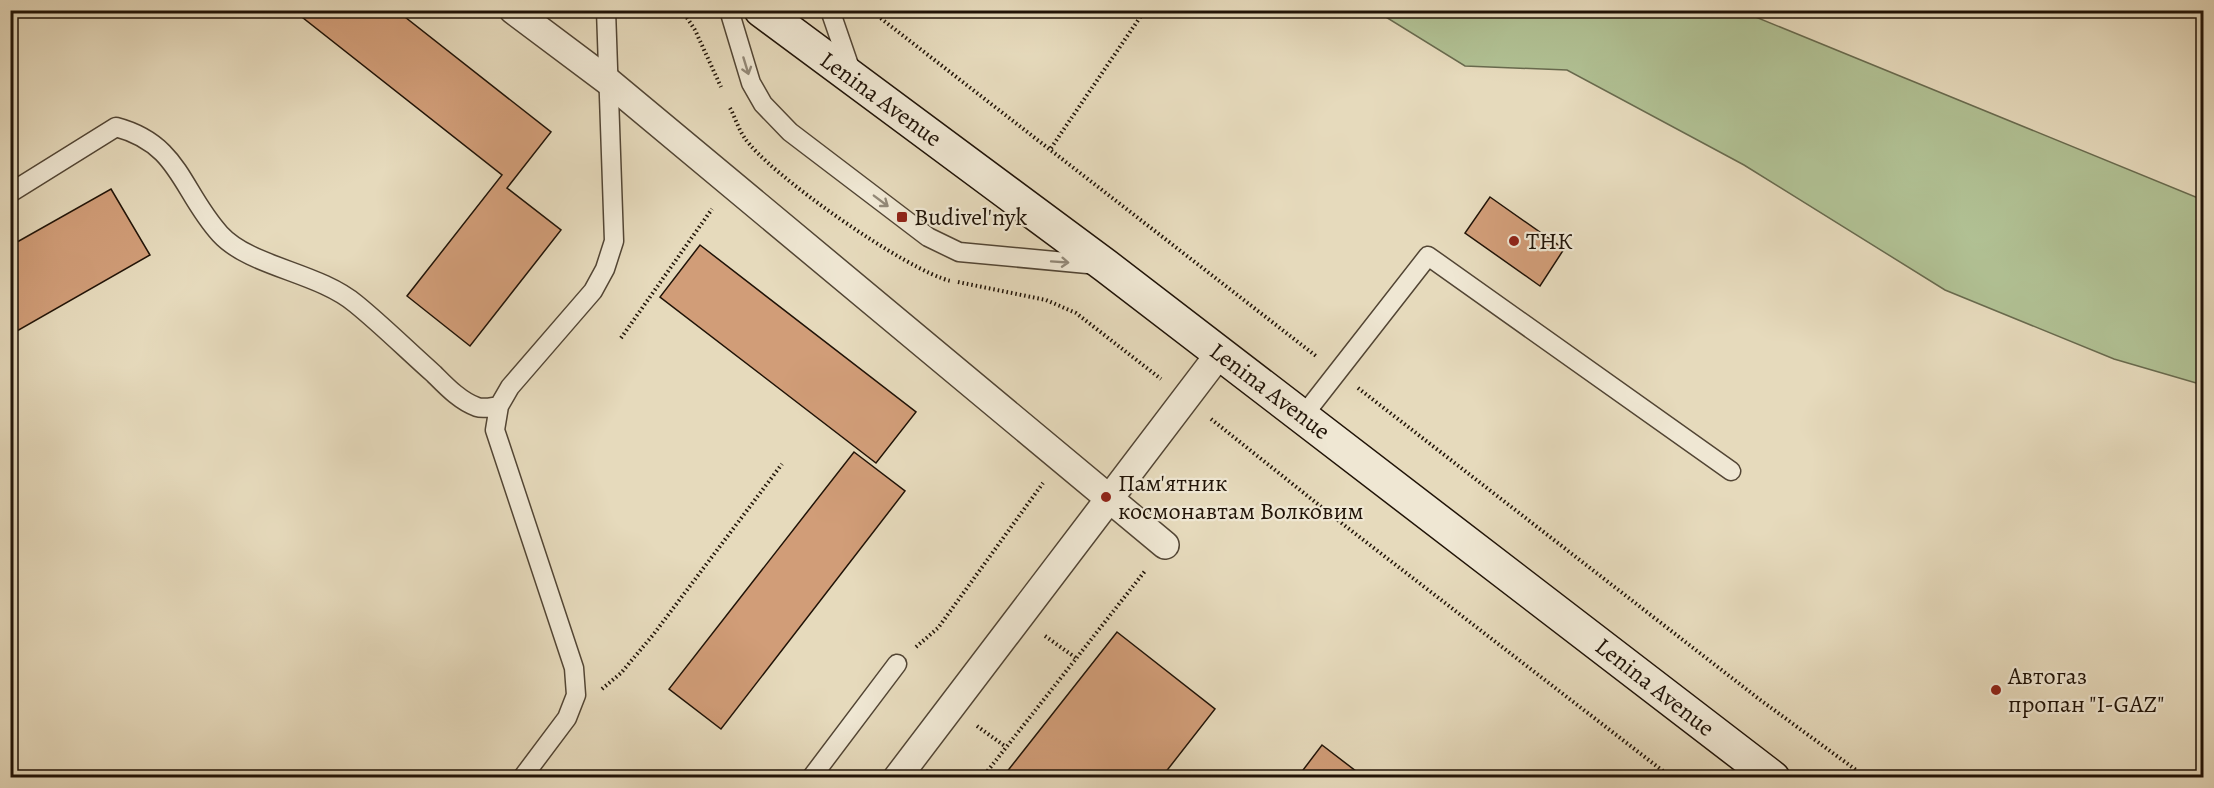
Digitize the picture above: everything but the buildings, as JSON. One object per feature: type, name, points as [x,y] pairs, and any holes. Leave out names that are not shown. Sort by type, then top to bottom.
[{"type":"main road","name":"Lenina Avenue","points":[[761,10],[1106,266],[1773,777]]},
{"type":"street","points":[[513,10],[609,82],[1060,460],[1165,545]]},
{"type":"street","points":[[897,777],[1107,498],[1220,353]]},
{"type":"lane","points":[[522,777],[567,718],[576,696],[574,668],[495,430],[499,406],[510,387],[593,291],[605,269],[614,242],[606,10]]},
{"type":"lane","points":[[729,10],[751,83],[763,104],[790,132],[928,237],[959,252],[1106,266]]},
{"type":"lane","points":[[830,10],[854,79]]},
{"type":"lane","points":[[10,193],[116,127],[138,133],[161,148],[220,235],[238,248],[269,263],[325,282],[356,303],[458,397],[478,408],[499,406]]},
{"type":"lane","points":[[1303,416],[1428,256],[1731,471]]},
{"type":"lane","points":[[811,777],[897,664]]},
{"type":"path","points":[[870,10],[1324,362]]},
{"type":"path","points":[[1051,148],[1145,10]]},
{"type":"path","points":[[621,338],[730,184],[772,165]]},
{"type":"path","points":[[1353,384],[1759,699],[1867,777]]},
{"type":"path","points":[[897,664],[938,628],[1060,460]]},
{"type":"path","points":[[567,718],[621,673],[782,464]]},
{"type":"path","points":[[982,777],[1165,545]]},
{"type":"green space","points":[[1376,11],[1741,11],[2203,200],[2203,385],[2114,359],[1945,290],[1744,165],[1567,70],[1465,66]]},
{"type":"place","name":"Budivelʹnyk","points":[[902,217]]},
{"type":"place","name":"ТНК","points":[[1514,241]]},
{"type":"place","name":"Пам'ятник космонавтам Волковим","points":[[1106,497]]},
{"type":"place","name":"Автогаз пропан \"I-GAZ\"","points":[[1996,690]]}]
